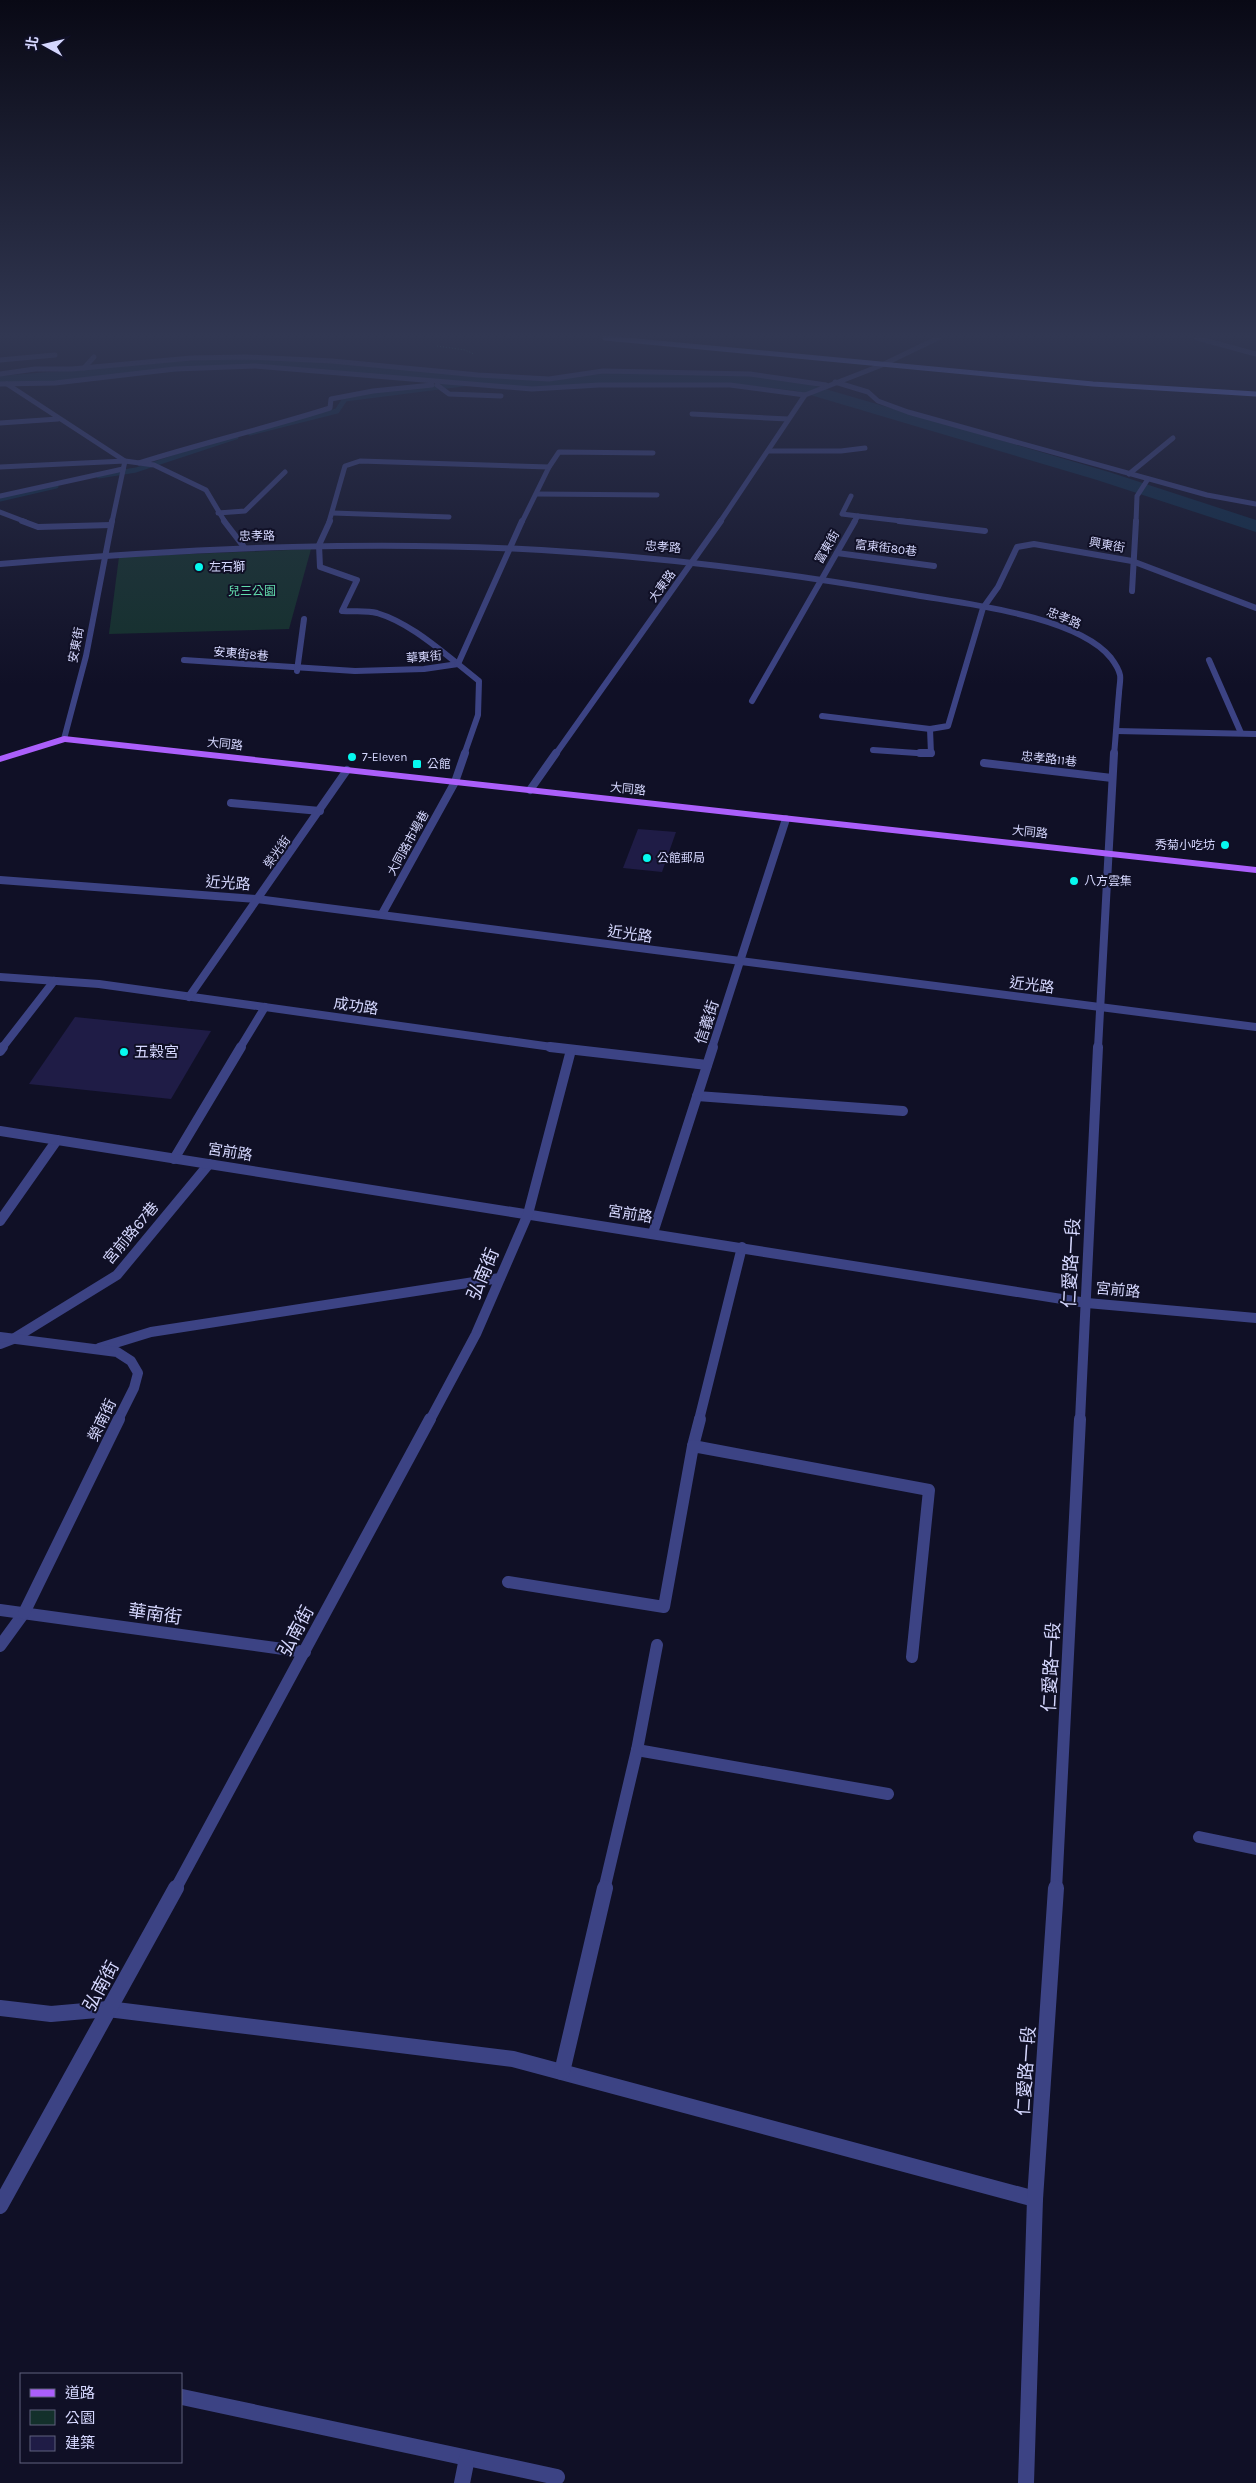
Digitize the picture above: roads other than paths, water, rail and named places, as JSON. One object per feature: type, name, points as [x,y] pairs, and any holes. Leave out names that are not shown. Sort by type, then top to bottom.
[{"type":"main road","name":"大同路","points":[[0,759],[64,739],[1256,870]]},
{"type":"street","points":[[114,454],[125,461]]},
{"type":"street","points":[[140,463],[167,454]]},
{"type":"street","points":[[458,665],[412,631],[377,613],[342,611],[357,580],[320,567],[320,545],[332,513],[345,466],[360,461],[549,467],[558,454]]},
{"type":"street","name":"大東路","points":[[530,790],[694,561],[766,454]]},
{"type":"street","points":[[1057,454],[1208,495],[1256,504]]},
{"type":"street","points":[[1129,474],[1154,454]]},
{"type":"street","points":[[0,467],[125,461],[154,465],[206,490],[218,513],[244,547]]},
{"type":"street","name":"安東街","points":[[64,739],[86,656],[125,461]]},
{"type":"street","name":"華東街","points":[[297,671],[420,670],[458,665],[508,550],[549,467]]},
{"type":"street","points":[[0,496],[123,469]]},
{"type":"street","points":[[218,513],[245,511],[285,472]]},
{"type":"street","points":[[1132,591],[1132,561],[1137,496],[1148,479]]},
{"type":"street","points":[[537,494],[657,495]]},
{"type":"street","points":[[851,496],[842,514],[985,531]]},
{"type":"street","points":[[0,512],[38,527],[111,525]]},
{"type":"street","points":[[332,513],[449,517]]},
{"type":"street","name":"富東街","points":[[752,701],[858,516]]},
{"type":"street","name":"興東街","points":[[983,608],[998,587],[1017,547],[1034,544],[1132,561],[1256,608]]},
{"type":"street","name":"忠孝路","points":[[0,564],[106,554],[244,547],[320,545],[508,550],[694,561],[822,578],[1039,619],[1093,643],[1111,658],[1120,674],[1107,853]]},
{"type":"street","name":"富東街80巷","points":[[837,554],[934,566]]},
{"type":"street","points":[[822,716],[930,729],[948,726],[983,608]]},
{"type":"street","points":[[297,671],[304,620]]},
{"type":"street","name":"安東街8巷","points":[[184,660],[297,671]]},
{"type":"street","points":[[1209,660],[1241,733]]},
{"type":"street","name":"大同路市場巷","points":[[382,914],[455,782],[478,715],[479,681],[458,665]]},
{"type":"street","points":[[873,750],[931,754],[930,729]]},
{"type":"street","points":[[1116,731],[1256,734]]},
{"type":"street","name":"忠孝路11巷","points":[[984,763],[1112,778]]},
{"type":"street","name":"榮光街","points":[[189,997],[347,770]]},
{"type":"street","points":[[231,803],[320,811]]},
{"type":"street","name":"信義街","points":[[653,1233],[786,819]]},
{"type":"street","name":"仁愛路一段","points":[[1026,2483],[1035,2199],[1061,1817],[1107,853]]},
{"type":"street","name":"近光路","points":[[0,880],[257,899],[1256,1027]]},
{"type":"street","name":"成功路","points":[[0,977],[98,984],[571,1050],[707,1065]]},
{"type":"street","points":[[0,1050],[54,981]]},
{"type":"street","points":[[174,1159],[265,1007]]},
{"type":"street","name":"弘南街","points":[[0,2206],[305,1652],[476,1334],[528,1214],[571,1050]]},
{"type":"street","points":[[697,1096],[903,1111]]},
{"type":"street","name":"宮前路","points":[[0,1132],[742,1247],[1087,1303],[1256,1318]]},
{"type":"street","points":[[0,1221],[57,1140]]},
{"type":"street","name":"宮前路67巷","points":[[0,1344],[13,1339],[117,1275],[209,1164]]},
{"type":"street","points":[[508,1582],[664,1607],[693,1446],[742,1247]]},
{"type":"street","points":[[99,1348],[151,1332],[500,1278]]},
{"type":"street","name":"榮南街","points":[[0,1337],[99,1348],[117,1352],[131,1361],[138,1373],[134,1388],[24,1614],[0,1646]]},
{"type":"street","points":[[693,1446],[929,1490],[912,1657]]},
{"type":"street","name":"華南街","points":[[0,1610],[305,1652]]},
{"type":"street","points":[[562,2072],[637,1750],[657,1644]]},
{"type":"street","points":[[637,1750],[888,1794]]},
{"type":"street","points":[[1199,1837],[1256,1848]]},
{"type":"street","points":[[0,2008],[51,2014],[108,2010],[513,2059],[1035,2199]]},
{"type":"street","points":[[182,2396],[557,2478]]},
{"type":"street","points":[[462,2483],[467,2458]]},
{"type":"waterway","points":[[99,476],[136,470],[185,454]]},
{"type":"waterway","points":[[1028,454],[1103,476],[1256,526]]},
{"type":"waterway","points":[[0,499],[56,486]]},
{"type":"place","name":"左石獅","points":[[199,567]]},
{"type":"place","name":"7-Eleven","points":[[352,757]]},
{"type":"place","name":"公館","points":[[417,764]]},
{"type":"place","name":"秀菊小吃坊","points":[[1225,845]]},
{"type":"place","name":"公館郵局","points":[[647,858]]},
{"type":"place","name":"八方雲集","points":[[1074,881]]},
{"type":"place","name":"五穀宮","points":[[124,1052]]},
{"type":"park label","name":"兒三公園","points":[[252,591]]}]
